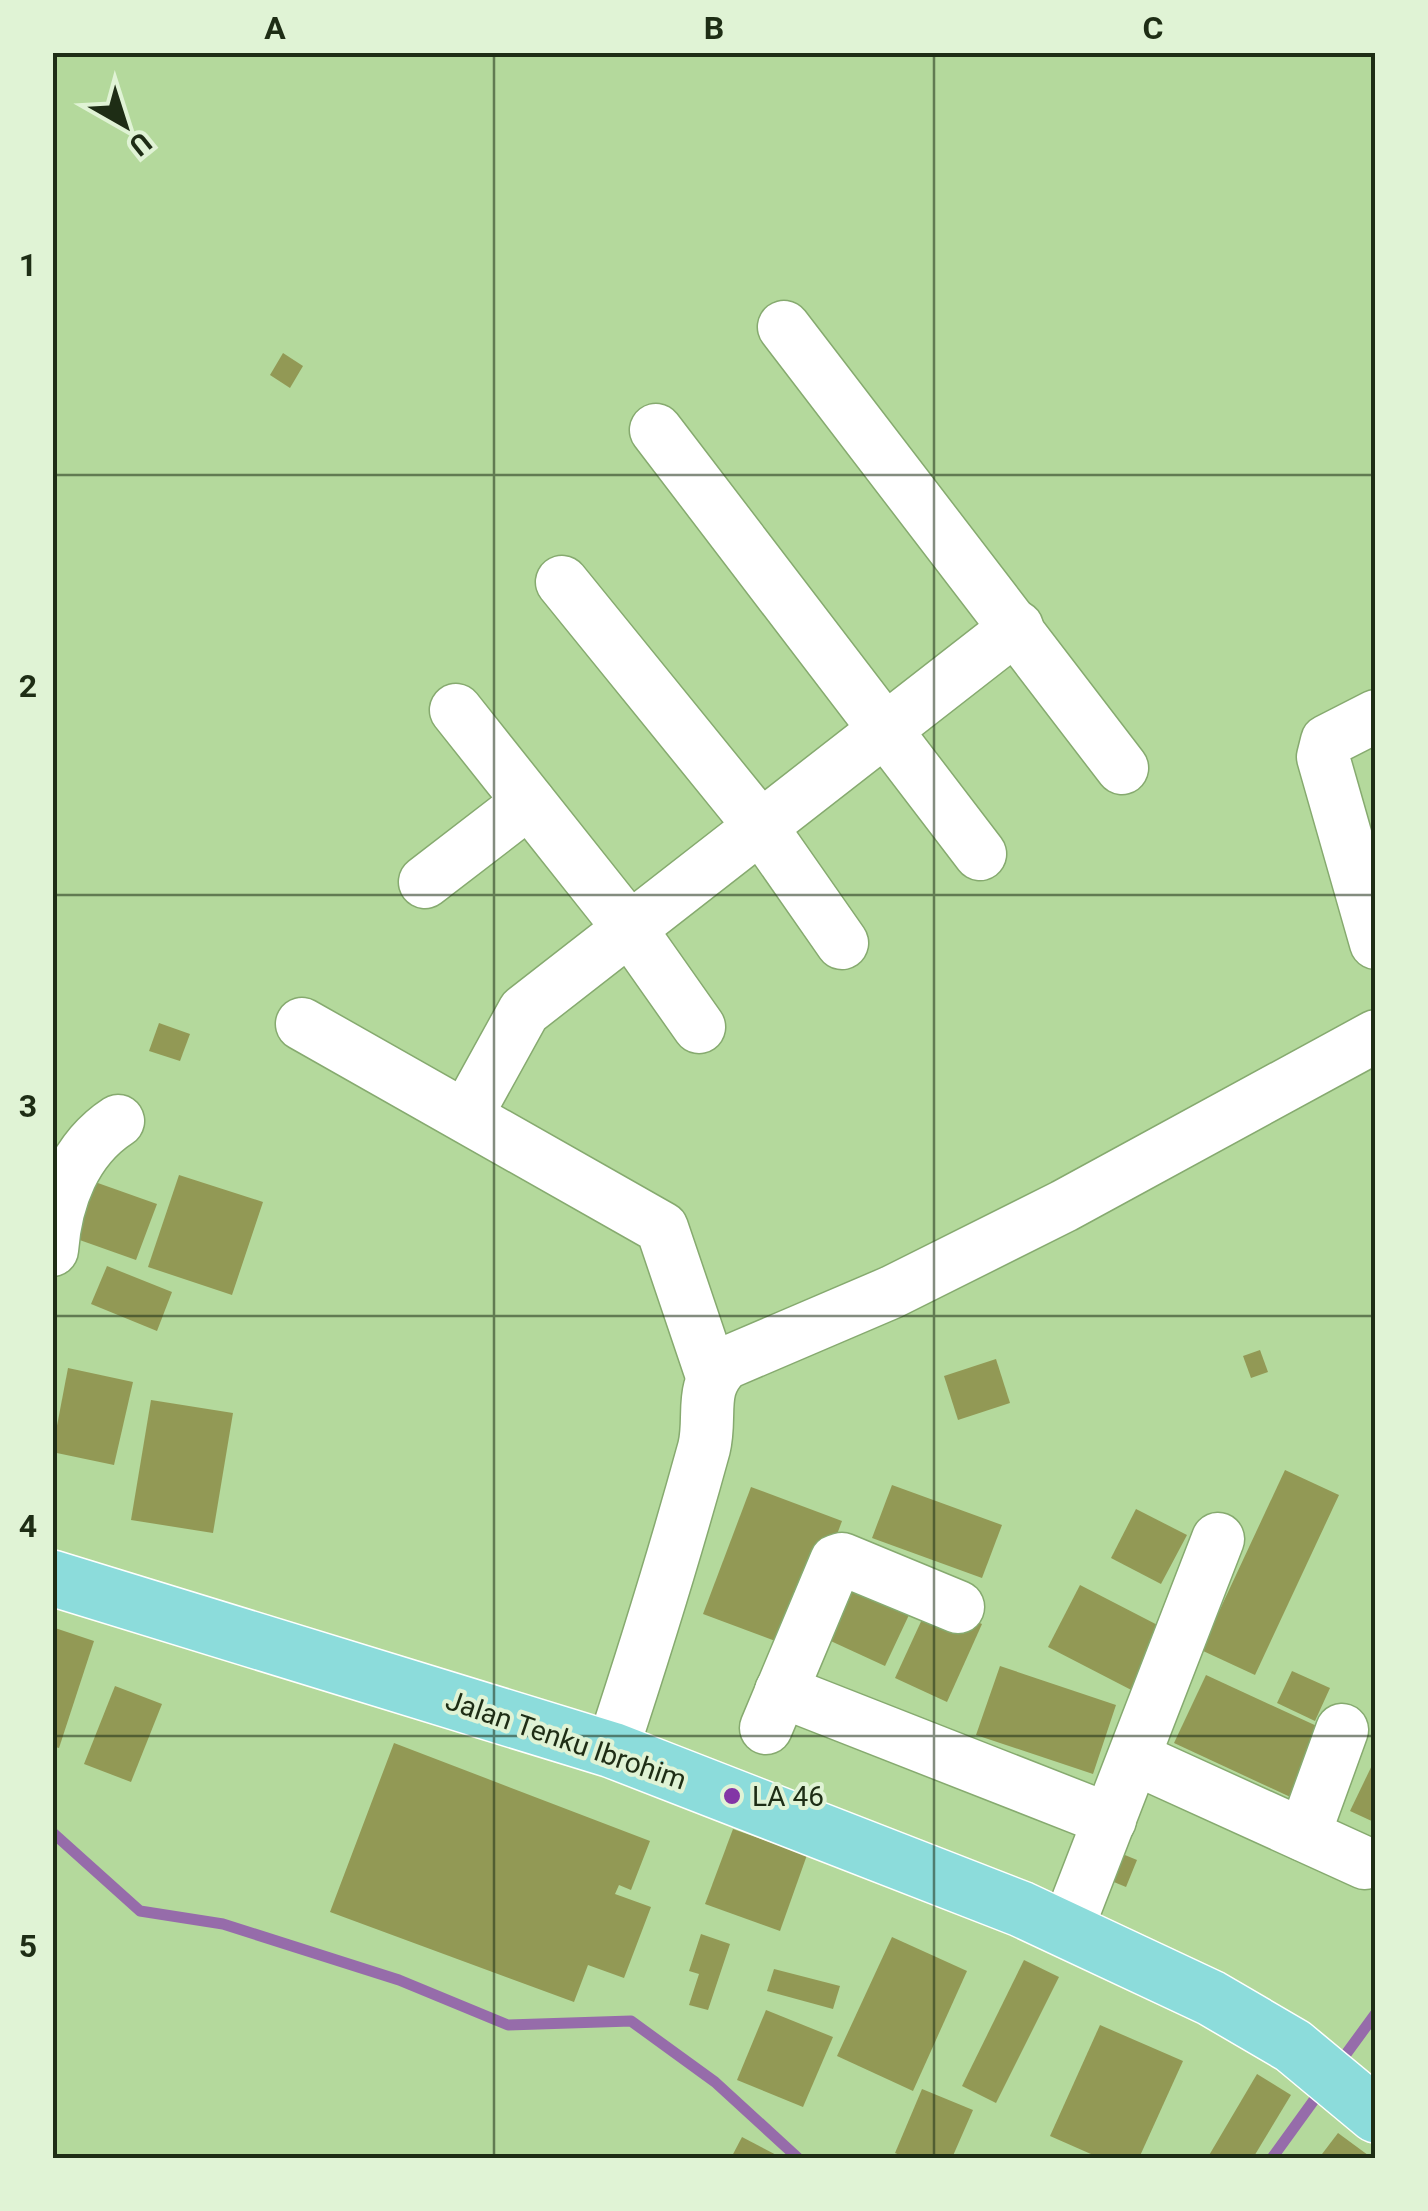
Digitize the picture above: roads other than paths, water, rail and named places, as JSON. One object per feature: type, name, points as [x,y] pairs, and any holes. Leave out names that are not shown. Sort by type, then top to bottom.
[{"type":"main road","name":"Jalan Tenku Ibrohim","points":[[53,1576],[612,1750],[1067,1929],[1211,1998],[1293,2046],[1370,2110]]},
{"type":"street","points":[[784,327],[1122,768]]},
{"type":"street","points":[[656,430],[980,854]]},
{"type":"street","points":[[562,582],[760,827],[842,943]]},
{"type":"street","points":[[466,1116],[524,1012],[1017,627]]},
{"type":"street","points":[[456,710],[630,928],[699,1027]]},
{"type":"street","points":[[1376,716],[1327,741],[1323,757],[1376,943]]},
{"type":"street","points":[[426,882],[529,802]]},
{"type":"street","points":[[302,1024],[662,1228],[712,1376]]},
{"type":"street","points":[[612,1750],[679,1540],[708,1432],[707,1389],[712,1376],[726,1364],[892,1292],[1047,1214],[1376,1036]]},
{"type":"street","points":[[52,1250],[54,1228],[72,1171],[96,1135],[118,1121]]},
{"type":"street","points":[[1067,1929],[1218,1540]]},
{"type":"street","points":[[958,1607],[842,1559],[836,1561],[774,1710],[1110,1820]]},
{"type":"street","points":[[1304,1834],[1342,1730]]},
{"type":"street","points":[[1134,1758],[1365,1863]]},
{"type":"waterway","points":[[52,1832],[140,1911],[223,1924],[399,1980],[508,2025],[631,2021],[715,2082],[798,2158]]},
{"type":"waterway","points":[[1338,2065],[1376,2013]]},
{"type":"waterway","points":[[1272,2158],[1322,2089]]},
{"type":"place","name":"LA 46","points":[[732,1796]]}]
